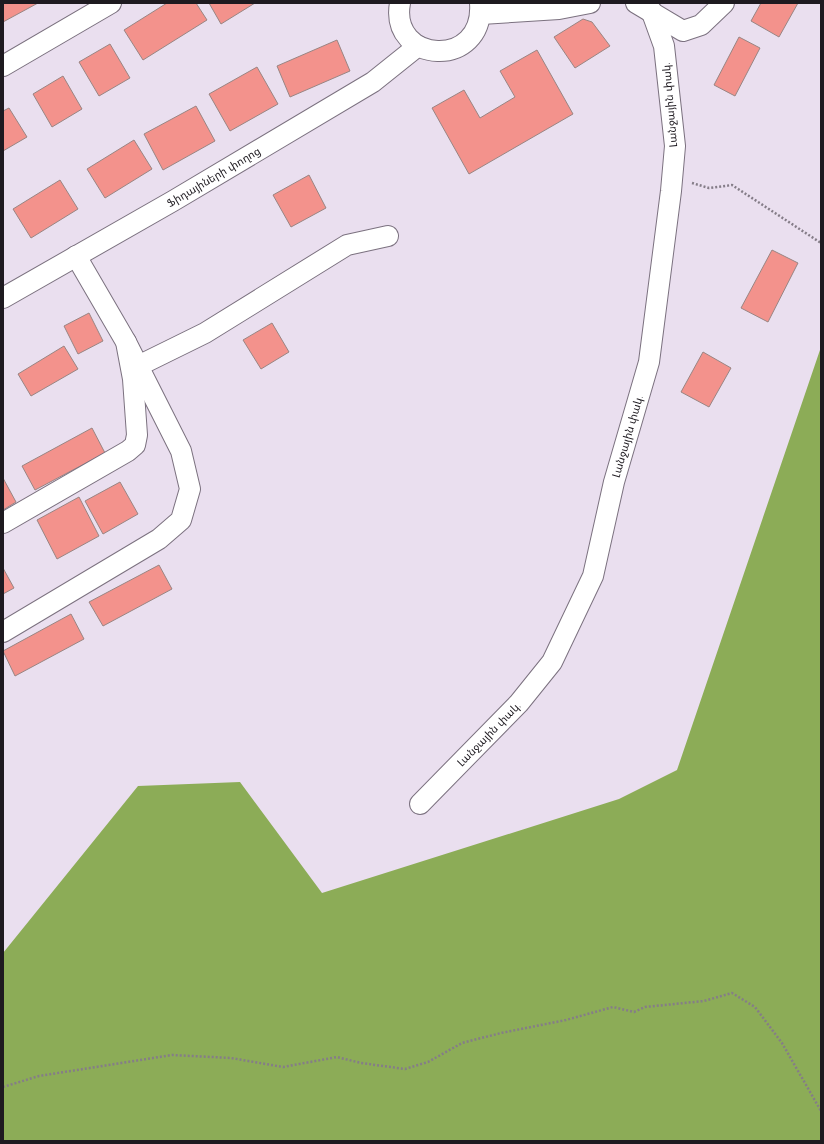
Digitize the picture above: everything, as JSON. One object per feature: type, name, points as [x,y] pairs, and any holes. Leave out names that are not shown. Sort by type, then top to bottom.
[{"type":"street","points":[[3,66],[111,3]]},
{"type":"street","points":[[400,3],[399,11],[402,26],[409,39],[418,46],[430,51],[440,52],[454,50],[465,43],[477,28],[480,9],[559,9],[590,3]]},
{"type":"street","points":[[644,7],[666,22],[684,31],[701,25],[724,3]]},
{"type":"street","name":"Լանջային փակ.","points":[[420,804],[519,703],[552,662],[593,576],[614,482],[649,362],[675,146],[664,46],[644,7]]},
{"type":"street","name":"Ֆիդայիների փողոց","points":[[3,298],[373,82],[418,46]]},
{"type":"street","points":[[138,366],[205,333],[347,245],[388,236]]},
{"type":"street","points":[[3,632],[159,539],[181,520],[190,489],[181,451],[126,342],[76,256]]},
{"type":"street","points":[[3,523],[128,452],[135,445],[137,435],[133,379],[126,342]]},
{"type":"path","points":[[672,178],[709,188],[732,185],[821,243]]},
{"type":"path","points":[[3,1087],[39,1076],[172,1055],[231,1058],[283,1067],[336,1057],[361,1063],[405,1069],[428,1062],[462,1043],[501,1033],[566,1020],[613,1008],[634,1012],[645,1008],[704,1001],[732,993],[755,1007],[782,1043],[821,1111]]},
{"type":"green space","points":[[821,347],[821,1141],[3,1141],[3,953],[138,786],[240,782],[322,893],[619,799],[677,770]]},
{"type":"building","points":[[3,3],[38,3],[3,22]]},
{"type":"building","points":[[167,3],[196,3],[207,20],[143,60],[124,30]]},
{"type":"building","points":[[209,3],[255,3],[221,24]]},
{"type":"building","points":[[761,3],[798,3],[779,37],[751,21]]},
{"type":"building","points":[[583,19],[592,22],[610,46],[575,68],[554,37]]},
{"type":"building","points":[[739,37],[760,48],[735,96],[714,85]]},
{"type":"building","points":[[337,40],[350,71],[290,97],[277,66]]},
{"type":"building","points":[[110,44],[130,78],[99,96],[79,62]]},
{"type":"building","points":[[537,50],[573,114],[469,174],[432,108],[464,90],[480,118],[515,97],[500,71]]},
{"type":"building","points":[[257,67],[278,104],[230,131],[209,94]]},
{"type":"building","points":[[63,76],[82,109],[52,127],[33,94]]},
{"type":"building","points":[[196,106],[215,141],[163,170],[144,134]]},
{"type":"building","points":[[9,108],[27,137],[3,151],[3,111]]},
{"type":"building","points":[[134,140],[152,169],[105,198],[87,169]]},
{"type":"building","points":[[309,175],[326,208],[291,227],[273,195]]},
{"type":"building","points":[[60,180],[78,209],[31,238],[13,209]]},
{"type":"building","points":[[772,250],[798,263],[768,322],[741,308]]},
{"type":"building","points":[[89,313],[103,341],[78,354],[64,326]]},
{"type":"building","points":[[272,323],[289,352],[261,369],[243,340]]},
{"type":"building","points":[[64,346],[78,369],[31,396],[18,374]]},
{"type":"building","points":[[703,352],[731,368],[709,407],[681,392]]},
{"type":"building","points":[[92,428],[105,453],[35,490],[22,466]]},
{"type":"building","points":[[3,478],[16,502],[3,510]]},
{"type":"building","points":[[120,482],[138,514],[103,534],[85,501]]},
{"type":"building","points":[[79,497],[99,536],[57,559],[37,520]]},
{"type":"building","points":[[159,565],[172,589],[103,626],[89,602]]},
{"type":"building","points":[[3,568],[14,588],[3,594]]},
{"type":"building","points":[[71,614],[84,639],[15,676],[3,651]]}]
